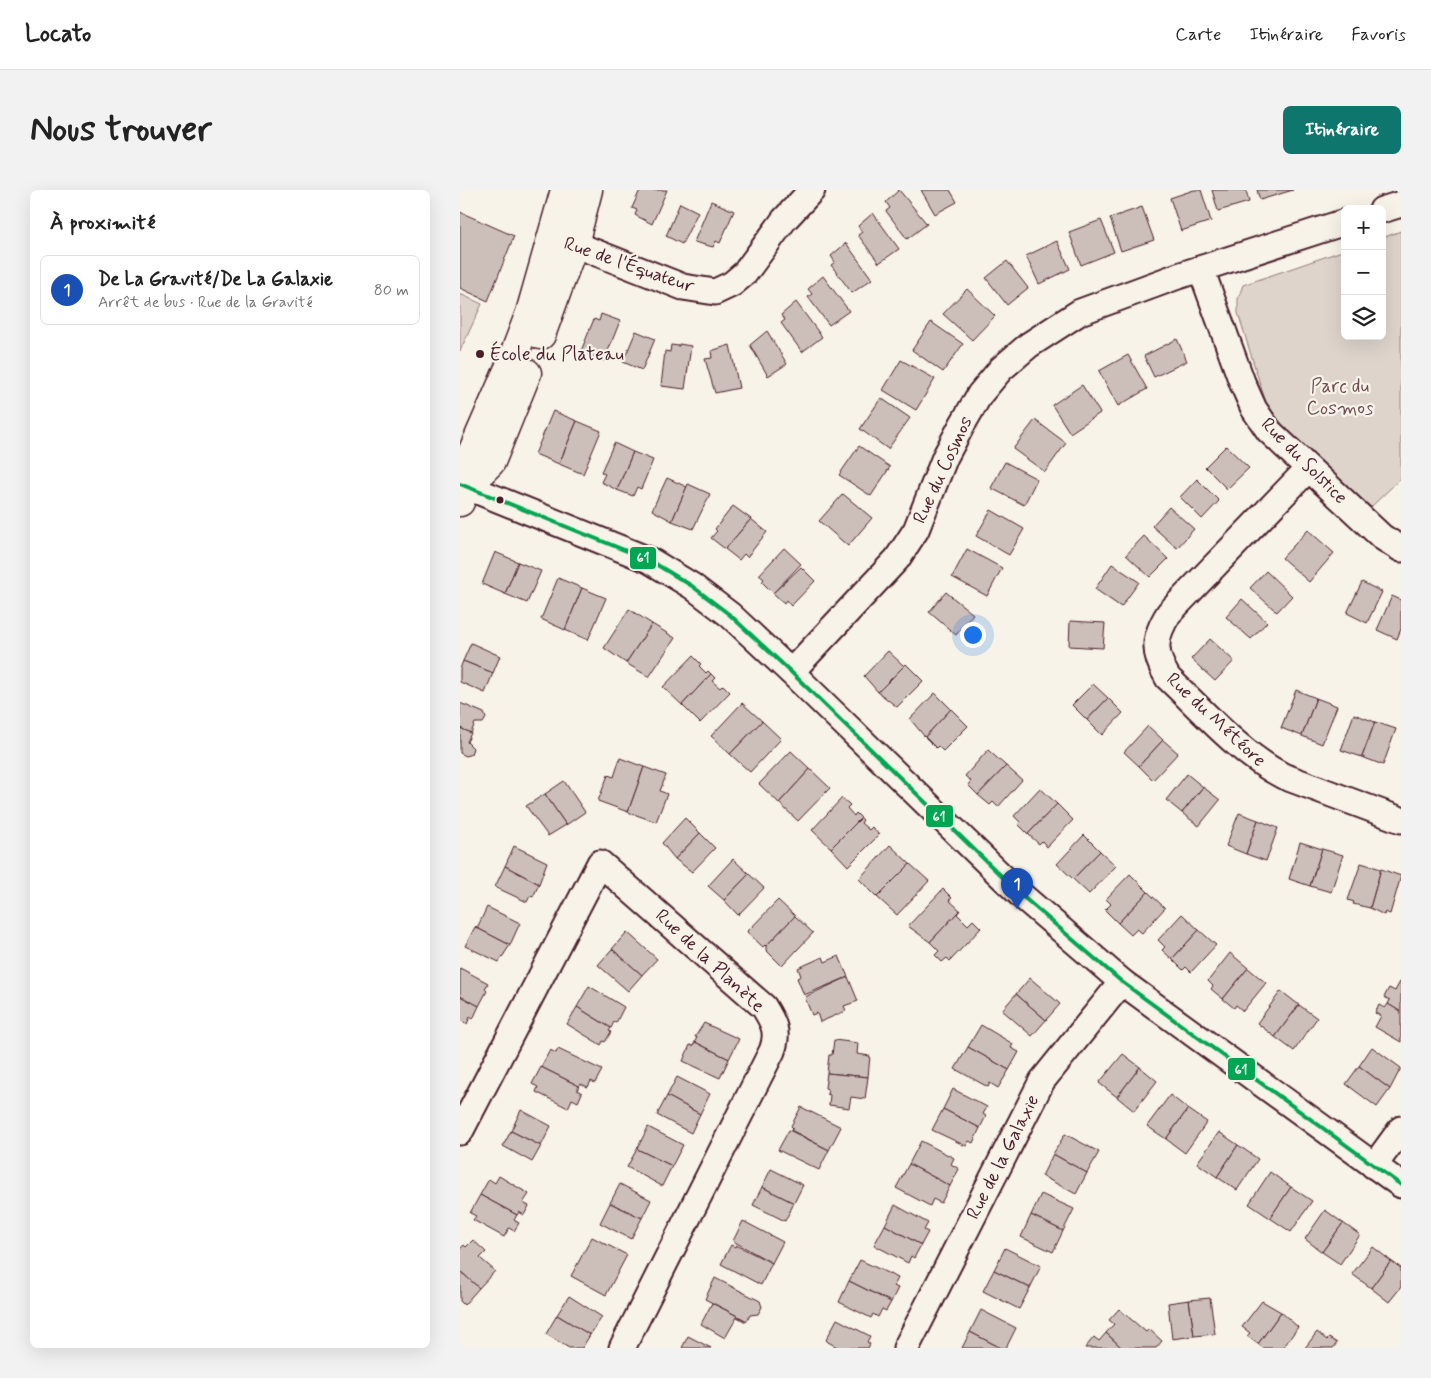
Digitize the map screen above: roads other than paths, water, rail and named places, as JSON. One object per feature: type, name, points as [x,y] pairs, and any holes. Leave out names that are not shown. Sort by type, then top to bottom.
[{"type":"street","points":[[565,190],[562,241],[529,369],[491,462],[462,491],[649,560],[692,586],[730,615],[1022,895],[1122,982],[1401,1186]]},
{"type":"street","points":[[562,241],[588,190]]},
{"type":"street","name":"Rue de l'Équateur","points":[[562,241],[683,287],[715,292],[732,284],[745,272],[784,220],[812,190]]},
{"type":"street","points":[[1386,209],[1401,204]]},
{"type":"street","name":"Rue du Cosmos","points":[[791,672],[897,559],[916,530],[945,457],[962,425],[980,394],[1001,369],[1052,328],[1080,312],[1201,269],[1341,223]]},
{"type":"street","name":"Rue du Solstice","points":[[1201,269],[1242,382],[1254,409],[1269,431],[1382,537],[1401,549]]},
{"type":"street","name":"Rue du Météore","points":[[1308,469],[1169,613],[1159,628],[1156,642],[1159,659],[1168,678],[1248,754],[1265,767],[1283,776],[1401,820]]},
{"type":"street","name":"Rue de la Planète","points":[[460,1132],[600,863],[764,1007],[773,1022],[777,1039],[622,1348]]},
{"type":"street","name":"Rue de la Galaxie","points":[[906,1348],[1042,1081],[1062,1053],[1122,982]]},
{"type":"street","points":[[1374,1166],[1401,1130]]},
{"type":"place","name":"École du Plateau","points":[[480,354]]},
{"type":"place","name":"De La Gravité/De La Galaxie","points":[[1017,909]]},
{"type":"park label","name":"Parc du Cosmos","points":[[1340,397]]}]
